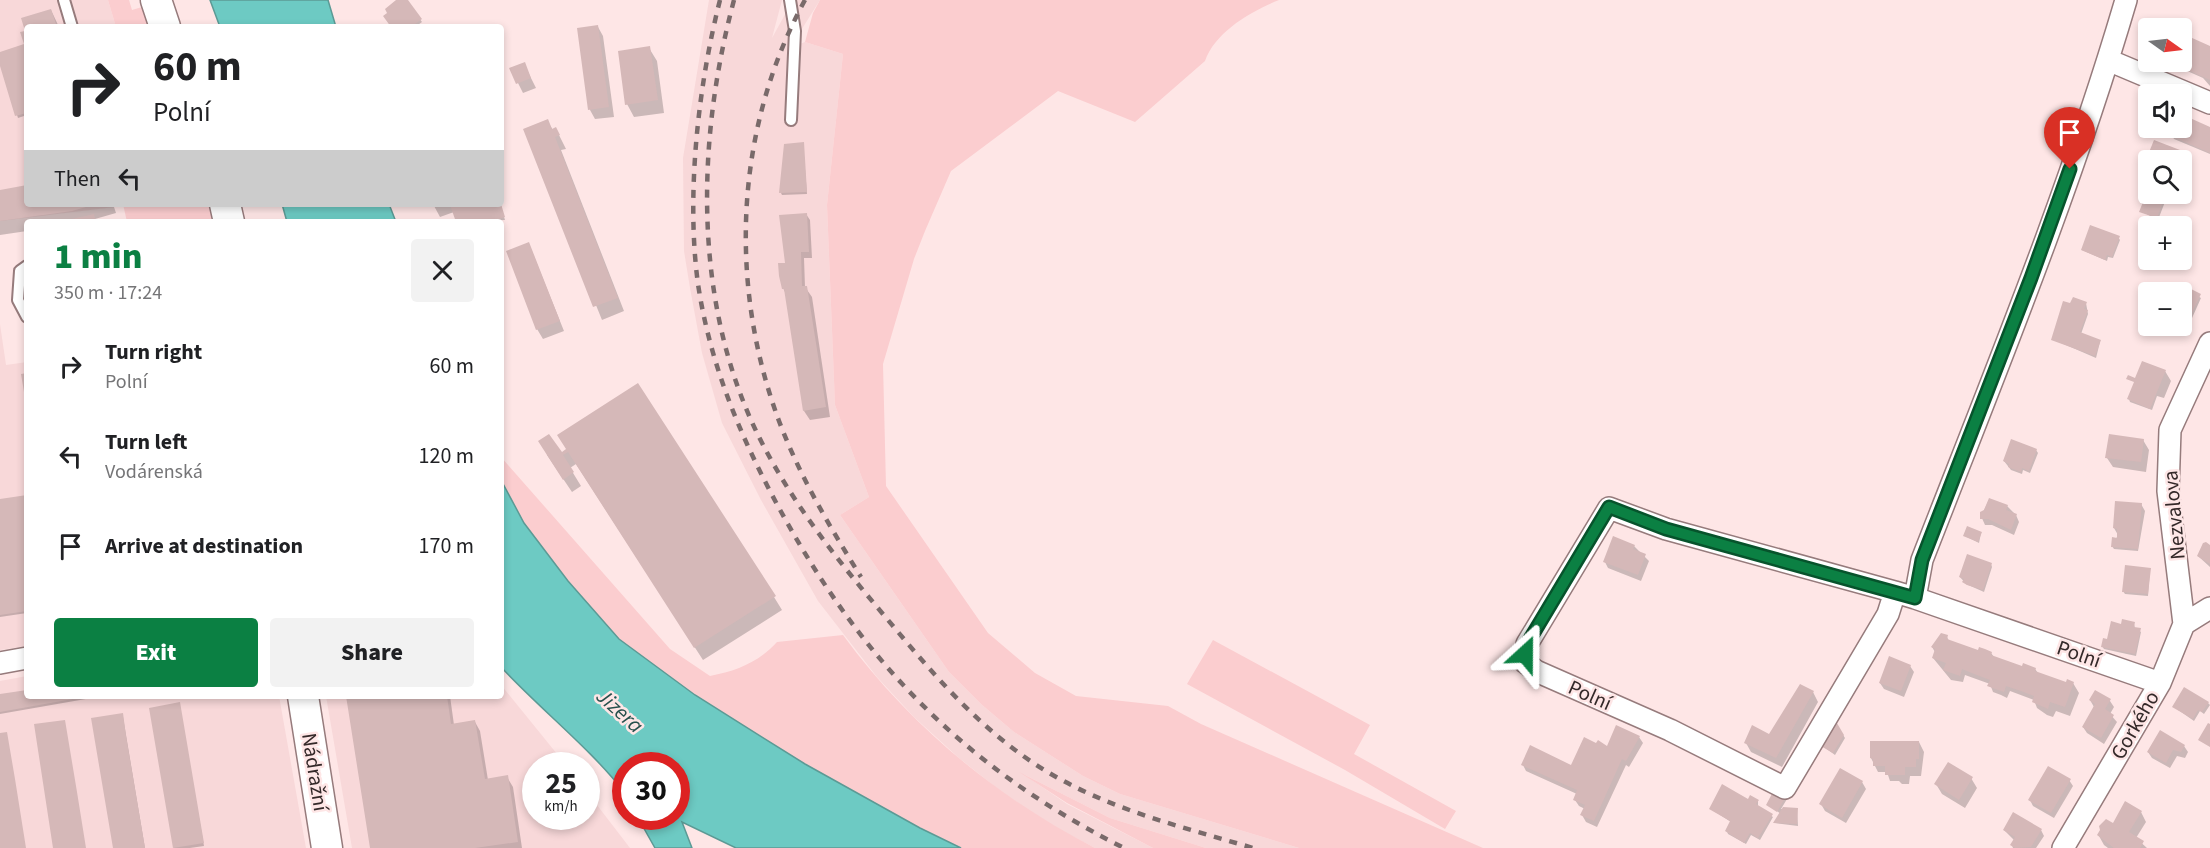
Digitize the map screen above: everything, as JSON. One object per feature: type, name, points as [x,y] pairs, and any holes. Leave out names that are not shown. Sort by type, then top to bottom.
[{"type":"street","points":[[156,0],[164,24]]},
{"type":"street","points":[[1905,595],[1922,560],[2031,278],[2108,60],[2126,0]]},
{"type":"street","points":[[2108,60],[2210,103]]},
{"type":"street","name":"Nezvalova","points":[[2184,624],[2168,491],[2170,430],[2210,343]]},
{"type":"street","name":"Polní","points":[[1905,595],[1888,614],[1785,788],[1670,730],[1536,671],[1526,663],[1527,644],[1609,507],[1666,529],[1905,595],[2160,683]]},
{"type":"street","points":[[2184,624],[2210,608]]},
{"type":"street","name":"Gorkého","points":[[2063,848],[2160,683],[2184,624]]},
{"type":"street","points":[[0,663],[24,659]]},
{"type":"street","name":"Nádražní","points":[[303,699],[327,848]]},
{"type":"lane","points":[[64,0],[71,24]]},
{"type":"lane","points":[[790,0],[795,31],[791,120]]},
{"type":"lane","points":[[24,268],[20,270],[18,300],[24,311]]},
{"type":"shaded area","points":[[0,0],[108,0],[115,24],[24,24],[24,207],[115,207],[0,221]]},
{"type":"shaded area","points":[[108,0],[129,0],[132,10],[142,7],[148,24],[115,24]]},
{"type":"shaded area","points":[[709,0],[782,0],[772,38],[793,0],[820,0],[790,48],[805,42],[843,54],[827,205],[835,405],[869,497],[840,515],[949,672],[981,704],[1014,732],[1083,776],[1120,794],[1299,848],[1206,848],[1110,818],[1023,774],[1067,804],[1153,848],[1095,848],[1053,826],[1003,793],[959,758],[914,717],[877,677],[818,601],[761,500],[722,423],[702,353],[690,288],[684,251],[683,158]]},
{"type":"shaded area","points":[[820,0],[1279,0],[1246,16],[1225,32],[1205,61],[1135,122],[1058,91],[951,171],[914,259],[883,364],[886,486],[988,633],[1035,673],[1076,696],[1168,706],[1201,724],[1483,848],[1299,848],[1120,794],[1083,776],[1014,732],[981,704],[949,672],[840,515],[869,497],[835,405],[827,205],[843,54],[805,42],[813,13]]},
{"type":"shaded area","points":[[124,207],[213,207],[211,219],[126,219]]},
{"type":"shaded area","points":[[0,324],[6,365],[24,362],[24,646],[0,650]]},
{"type":"shaded area","points":[[504,460],[670,649],[710,676],[747,665],[777,642],[843,635],[896,699],[957,756],[1023,806],[1095,848],[961,848],[920,828],[805,764],[695,695],[619,639],[568,581],[524,523],[504,486]]},
{"type":"shaded area","points":[[1213,640],[1370,725],[1354,754],[1456,811],[1445,829],[1345,770],[1187,684]]},
{"type":"shaded area","points":[[24,677],[24,699],[280,699],[306,848],[0,848],[0,681]]},
{"type":"shaded area","points":[[504,689],[555,752],[522,752],[522,830],[600,830],[600,809],[612,825],[612,830],[616,830],[630,848],[352,848],[327,699],[504,699]]},
{"type":"shaded area","points":[[1019,772],[1110,818],[1206,848],[1153,848],[1067,803]]},
{"type":"water","points":[[210,0],[328,0],[335,24],[219,24]]},
{"type":"water","points":[[283,207],[390,207],[395,219],[286,219]]},
{"type":"water","name":"Jizera","points":[[504,486],[524,523],[568,581],[619,639],[695,695],[805,764],[920,828],[961,848],[736,848],[690,826],[690,752],[612,752],[612,777],[600,764],[600,752],[588,752],[504,670]]},
{"type":"water","points":[[645,830],[685,830],[692,848],[655,848]]},
{"type":"building","points":[[396,0],[408,0],[422,19],[415,24],[389,24],[383,16],[387,13],[385,9]]},
{"type":"building","points":[[51,9],[56,24],[24,24],[24,28],[21,18]]},
{"type":"building","points":[[598,25],[609,107],[588,110],[577,28]]},
{"type":"building","points":[[24,31],[24,44],[20,32]]},
{"type":"building","points":[[2192,38],[2210,46],[2210,80],[2192,72]]},
{"type":"building","points":[[24,44],[24,114],[15,116],[0,66],[0,52]]},
{"type":"building","points":[[650,46],[658,100],[625,105],[618,51]]},
{"type":"building","points":[[525,62],[531,78],[516,84],[509,68]]},
{"type":"building","points":[[548,119],[552,129],[556,127],[560,135],[555,137],[618,298],[593,307],[523,129]]},
{"type":"building","points":[[2192,119],[2210,127],[2210,153],[2176,138],[2192,138]]},
{"type":"building","points":[[2154,140],[2180,150],[2150,150]]},
{"type":"building","points":[[804,142],[807,192],[779,193],[784,144]]},
{"type":"building","points":[[24,186],[24,207],[86,207],[0,221],[0,190]]},
{"type":"building","points":[[2142,204],[2162,204],[2158,216],[2139,212]]},
{"type":"building","points":[[451,207],[502,207],[505,217],[499,219],[455,219]]},
{"type":"building","points":[[807,213],[809,252],[801,252],[802,286],[807,286],[826,407],[803,411],[778,263],[785,263],[779,215]]},
{"type":"building","points":[[94,214],[95,219],[72,219]]},
{"type":"building","points":[[2090,225],[2120,236],[2112,257],[2107,255],[2105,260],[2081,250]]},
{"type":"building","points":[[529,242],[560,321],[536,330],[506,251]]},
{"type":"building","points":[[2192,290],[2201,294],[2192,313]]},
{"type":"building","points":[[2073,297],[2087,302],[2084,309],[2088,310],[2080,332],[2101,340],[2095,356],[2051,340],[2063,301],[2070,303]]},
{"type":"building","points":[[2142,361],[2166,370],[2150,409],[2127,399],[2134,382],[2126,379],[2128,375],[2135,378]]},
{"type":"building","points":[[21,374],[24,374],[24,392]]},
{"type":"building","points":[[638,383],[776,596],[694,648],[568,452],[563,455],[574,472],[563,480],[538,441],[549,434],[562,452],[566,449],[557,435]]},
{"type":"building","points":[[2109,434],[2144,439],[2141,462],[2105,458]]},
{"type":"building","points":[[2011,439],[2037,449],[2029,471],[2022,468],[2021,472],[2008,467],[2009,464],[2003,461]]},
{"type":"building","points":[[24,495],[24,611],[0,615],[0,499]]},
{"type":"building","points":[[1989,498],[2008,505],[2006,510],[2017,514],[2011,530],[1988,519],[1980,519],[1980,512],[1984,510]]},
{"type":"building","points":[[2115,501],[2142,503],[2138,549],[2111,547],[2112,537],[2117,538],[2117,529],[2113,528]]},
{"type":"building","points":[[1967,526],[1982,532],[1978,542],[1963,536]]},
{"type":"building","points":[[1613,536],[1635,545],[1633,549],[1646,554],[1638,575],[1603,562]]},
{"type":"building","points":[[2203,543],[2210,545],[2210,564],[2197,556]]},
{"type":"building","points":[[1967,554],[1992,563],[1983,590],[1967,585],[1962,582],[1964,579],[1959,577]]},
{"type":"building","points":[[2125,565],[2151,568],[2148,594],[2122,592]]},
{"type":"building","points":[[2122,619],[2135,622],[2134,627],[2141,628],[2135,654],[2101,647],[2103,638],[2107,639],[2111,621],[2121,624]]},
{"type":"building","points":[[1941,633],[1948,635],[1947,639],[1978,650],[1979,647],[1985,649],[1992,652],[1991,655],[2022,666],[2023,663],[2036,668],[2035,671],[2066,682],[2067,679],[2074,682],[2065,707],[2050,702],[2048,709],[2032,702],[2034,696],[2006,686],[2004,692],[1987,686],[1990,680],[1962,669],[1960,676],[1943,670],[1946,663],[1932,658],[1935,649],[1931,647]]},
{"type":"building","points":[[1889,656],[1911,665],[1901,691],[1879,683]]},
{"type":"building","points":[[1800,684],[1814,691],[1776,758],[1744,743],[1752,725],[1769,734]]},
{"type":"building","points":[[2184,687],[2209,702],[2202,712],[2198,710],[2193,719],[2172,707]]},
{"type":"building","points":[[24,690],[24,699],[73,699],[0,712],[0,694]]},
{"type":"building","points":[[2095,690],[2111,699],[2105,709],[2114,715],[2101,738],[2082,727],[2095,704],[2089,700]]},
{"type":"building","points":[[346,699],[447,699],[451,724],[475,720],[485,779],[508,775],[518,842],[475,848],[370,848]]},
{"type":"building","points":[[180,702],[204,843],[173,848],[149,708]]},
{"type":"building","points":[[123,713],[145,848],[113,848],[91,718]]},
{"type":"building","points":[[1834,718],[1844,735],[1833,753],[1819,745]]},
{"type":"building","points":[[65,720],[86,848],[53,848],[34,724]]},
{"type":"building","points":[[2208,723],[2210,724],[2210,747],[2198,740]]},
{"type":"building","points":[[1616,725],[1640,736],[1626,761],[1622,759],[1594,821],[1580,815],[1585,805],[1573,800],[1577,790],[1521,765],[1530,745],[1571,765],[1584,737],[1596,743],[1598,740],[1607,746]]},
{"type":"building","points":[[2160,730],[2185,745],[2181,752],[2173,750],[2166,763],[2147,752]]},
{"type":"building","points":[[7,732],[26,848],[0,848],[0,733]]},
{"type":"building","points":[[1870,741],[1919,741],[1919,759],[1916,759],[1916,767],[1905,767],[1905,775],[1885,775],[1885,766],[1873,766],[1873,759],[1870,758]]},
{"type":"building","points":[[1948,762],[1973,777],[1959,800],[1934,784]]},
{"type":"building","points":[[2048,766],[2071,779],[2051,813],[2028,800]]},
{"type":"building","points":[[1840,768],[1863,781],[1842,818],[1819,804]]},
{"type":"building","points":[[1722,784],[1748,799],[1750,795],[1759,800],[1756,804],[1773,814],[1758,838],[1750,833],[1744,843],[1725,831],[1730,821],[1709,809]]},
{"type":"building","points":[[1774,790],[1786,796],[1777,812],[1766,805]]},
{"type":"building","points":[[2125,801],[2142,811],[2129,832],[2144,841],[2140,848],[2114,848],[2097,835],[2100,830],[2099,826],[2106,819],[2113,823]]},
{"type":"building","points":[[1783,807],[1798,808],[1797,824],[1773,823]]},
{"type":"building","points":[[2013,812],[2042,829],[2031,847],[2015,848],[2010,845],[2015,837],[2003,830]]},
{"type":"railway","points":[[720,0],[706,68],[696,141],[693,215],[695,250],[698,284],[709,338],[725,391],[746,442],[803,550],[838,604],[876,654],[917,700],[962,742],[1011,780],[1065,816],[1124,848]]},
{"type":"railway","points":[[734,0],[721,54],[708,166],[708,222],[712,278],[722,333],[737,386],[772,462],[835,555],[870,598],[945,686],[1009,745],[1058,778],[1081,790],[1129,810],[1253,848]]},
{"type":"railway","points":[[805,0],[782,49],[764,101],[753,153],[747,207],[746,261],[752,315],[763,369],[779,421],[806,482],[861,577]]},
{"type":"route","points":[[1525,654],[1527,644],[1609,507],[1666,529],[1915,598],[1922,560],[2031,278],[2070,169]]}]
